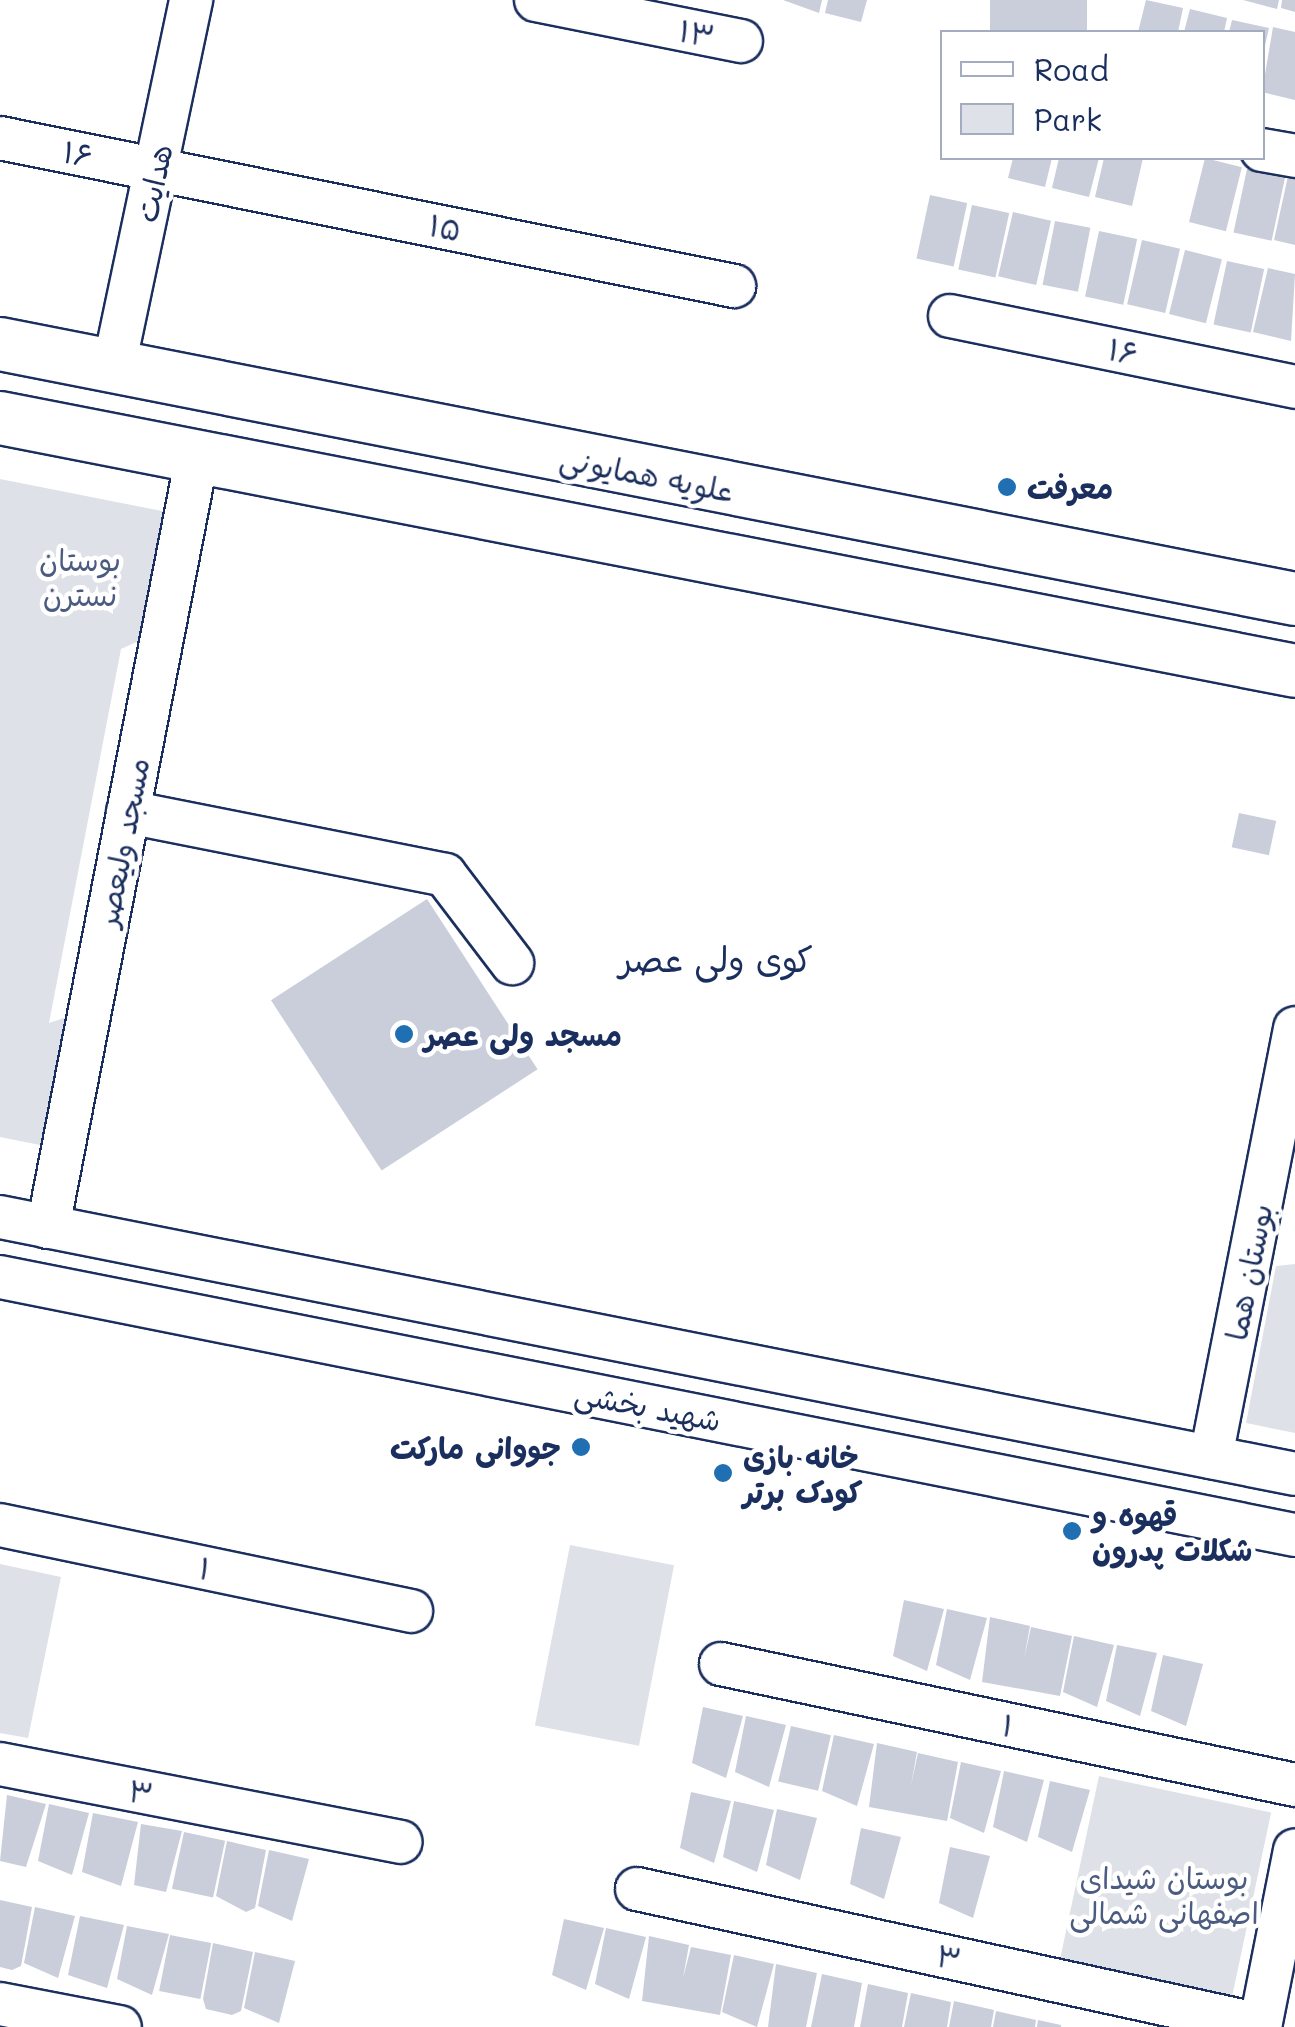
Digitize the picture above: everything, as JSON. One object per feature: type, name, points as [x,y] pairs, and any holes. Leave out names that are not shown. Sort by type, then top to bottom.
[{"type":"main road","name":"علویه همایونی","points":[[0,344],[1295,599]]},
{"type":"main road","points":[[0,418],[1295,671]]},
{"type":"street","name":"هدایت","points":[[114,366],[191,0]]},
{"type":"street","name":"۱۳","points":[[536,0],[741,42]]},
{"type":"street","name":"۱۶","points":[[0,138],[156,169]]},
{"type":"street","points":[[1265,151],[1295,156]]},
{"type":"street","name":"۱۵","points":[[156,169],[734,286]]},
{"type":"street","name":"۱۶","points":[[950,316],[1295,386]]},
{"type":"street","name":"مسجد ولیعصر","points":[[48,1227],[197,457]]},
{"type":"street","points":[[128,812],[444,875],[512,963]]},
{"type":"street","name":"بوستان هما","points":[[1212,1457],[1295,1028]]},
{"type":"street","name":"شهید بخشی","points":[[0,1218],[1295,1474]]},
{"type":"street","name":"شهید بخشی","points":[[0,1277],[1295,1535]]},
{"type":"street","points":[[664,1409],[678,1352]]},
{"type":"street","name":"۱","points":[[0,1525],[411,1610]]},
{"type":"street","name":"۱","points":[[721,1664],[1295,1785]]},
{"type":"street","name":"۳","points":[[0,1764],[400,1842]]},
{"type":"street","points":[[1270,2020],[1295,1850]]},
{"type":"street","name":"۳","points":[[637,1889],[1270,2020]]},
{"type":"street","points":[[0,2004],[120,2027]]},
{"type":"green space","name":"بوستان نسترن","points":[[0,479],[167,512],[152,635],[121,649],[49,1023],[73,1015],[45,1146],[0,1137]]},
{"type":"green space","points":[[1295,1264],[1295,1433],[1246,1423],[1276,1266]]},
{"type":"green space","points":[[570,1545],[674,1565],[639,1746],[535,1726]]},
{"type":"green space","points":[[0,1564],[61,1577],[28,1738],[0,1733]]},
{"type":"green space","name":"بوستان شیدای اصفهانی شمالی","points":[[1099,1776],[1271,1813],[1229,2012],[1057,1976]]},
{"type":"building","points":[[783,0],[822,0],[819,13]]},
{"type":"building","points":[[828,0],[867,0],[861,22],[825,13]]},
{"type":"building","points":[[990,0],[1087,0],[1087,30],[990,30]]},
{"type":"building","points":[[1146,0],[1183,8],[1178,30],[1138,30]]},
{"type":"building","points":[[1243,0],[1279,0],[1277,9]]},
{"type":"building","points":[[1282,0],[1295,0],[1295,12],[1281,8]]},
{"type":"building","points":[[1190,9],[1227,18],[1224,30],[1185,30]]},
{"type":"building","points":[[1232,20],[1269,28],[1265,46],[1265,30],[1230,30]]},
{"type":"building","points":[[1273,27],[1295,32],[1295,100],[1265,93]]},
{"type":"building","points":[[1012,160],[1052,160],[1045,187],[1008,178]]},
{"type":"building","points":[[1059,160],[1098,160],[1089,197],[1052,188]]},
{"type":"building","points":[[1104,160],[1143,160],[1132,206],[1095,197]]},
{"type":"building","points":[[1205,160],[1242,167],[1226,231],[1189,222]]},
{"type":"building","points":[[1247,169],[1285,177],[1272,241],[1233,233]]},
{"type":"building","points":[[1288,176],[1295,178],[1295,245],[1274,240]]},
{"type":"building","points":[[930,195],[967,203],[954,266],[916,259]]},
{"type":"building","points":[[972,205],[1009,213],[995,277],[958,270]]},
{"type":"building","points":[[1013,212],[1051,221],[1036,285],[998,276]]},
{"type":"building","points":[[1055,221],[1090,228],[1078,292],[1043,285]]},
{"type":"building","points":[[1099,231],[1137,239],[1123,305],[1085,297]]},
{"type":"building","points":[[1142,240],[1180,249],[1165,313],[1127,304]]},
{"type":"building","points":[[1185,250],[1222,259],[1206,323],[1169,314]]},
{"type":"building","points":[[1227,261],[1264,269],[1251,332],[1213,325]]},
{"type":"building","points":[[1268,268],[1295,274],[1291,341],[1253,332]]},
{"type":"building","points":[[1239,813],[1276,821],[1269,855],[1232,847]]},
{"type":"building","name":"مسجد ولی عصر","points":[[427,899],[538,1069],[382,1171],[271,1000]]},
{"type":"building","points":[[904,1600],[944,1609],[927,1671],[893,1656]]},
{"type":"building","points":[[947,1609],[987,1618],[970,1680],[936,1665]]},
{"type":"building","points":[[990,1617],[1030,1626],[1024,1659],[1031,1627],[1072,1636],[1060,1696],[982,1682]]},
{"type":"building","points":[[1074,1636],[1114,1645],[1097,1707],[1063,1692]]},
{"type":"building","points":[[1117,1645],[1157,1653],[1140,1716],[1106,1701]]},
{"type":"building","points":[[1163,1655],[1203,1664],[1186,1726],[1151,1711]]},
{"type":"building","points":[[703,1707],[743,1716],[726,1778],[692,1763]]},
{"type":"building","points":[[746,1716],[786,1725],[769,1787],[735,1772]]},
{"type":"building","points":[[791,1726],[831,1735],[818,1791],[778,1782]]},
{"type":"building","points":[[834,1735],[874,1744],[857,1806],[822,1791]]},
{"type":"building","points":[[877,1743],[917,1752],[911,1785],[918,1753],[958,1762],[947,1821],[869,1807]]},
{"type":"building","points":[[961,1762],[1001,1771],[984,1833],[950,1818]]},
{"type":"building","points":[[1004,1771],[1044,1780],[1027,1842],[993,1827]]},
{"type":"building","points":[[1050,1781],[1090,1790],[1072,1852],[1038,1837]]},
{"type":"building","points":[[691,1792],[731,1801],[714,1863],[680,1848]]},
{"type":"building","points":[[7,1795],[46,1804],[26,1867],[0,1861]]},
{"type":"building","points":[[734,1801],[774,1810],[757,1872],[723,1857]]},
{"type":"building","points":[[49,1804],[89,1813],[72,1875],[38,1861]]},
{"type":"building","points":[[777,1809],[817,1818],[800,1880],[766,1865]]},
{"type":"building","points":[[93,1813],[138,1822],[121,1886],[82,1872]]},
{"type":"building","points":[[141,1824],[182,1831],[166,1892],[134,1885]]},
{"type":"building","points":[[861,1828],[901,1837],[884,1899],[850,1884]]},
{"type":"building","points":[[184,1832],[225,1841],[213,1897],[172,1889]]},
{"type":"building","points":[[227,1841],[266,1850],[255,1908],[246,1912],[216,1896]]},
{"type":"building","points":[[950,1847],[990,1856],[973,1918],[939,1903]]},
{"type":"building","points":[[269,1850],[309,1859],[292,1921],[258,1906]]},
{"type":"building","points":[[0,1900],[32,1907],[21,1966],[12,1970],[0,1967]]},
{"type":"building","points":[[35,1907],[75,1916],[58,1978],[24,1963]]},
{"type":"building","points":[[80,1916],[124,1925],[107,1988],[68,1975]]},
{"type":"building","points":[[564,1919],[604,1928],[586,1990],[552,1975]]},
{"type":"building","points":[[127,1926],[169,1934],[152,1995],[117,1979]]},
{"type":"building","points":[[606,1928],[646,1937],[629,1999],[595,1984]]},
{"type":"building","points":[[170,1935],[211,1943],[200,1999],[159,1991]]},
{"type":"building","points":[[649,1936],[689,1945],[683,1978],[691,1947],[731,1955],[720,2015],[642,2001]]},
{"type":"building","points":[[213,1943],[253,1952],[241,2011],[232,2015],[206,2009],[203,1999]]},
{"type":"building","points":[[255,1952],[295,1961],[279,2023],[244,2008]]},
{"type":"building","points":[[734,1955],[774,1964],[757,2027],[722,2012]]},
{"type":"building","points":[[776,1964],[817,1973],[806,2027],[768,2027]]},
{"type":"building","points":[[822,1974],[862,1983],[854,2027],[811,2027]]},
{"type":"building","points":[[868,1984],[908,1993],[902,2027],[860,2027]]},
{"type":"building","points":[[911,1993],[951,2002],[947,2027],[904,2027]]},
{"type":"building","points":[[954,2001],[994,2010],[991,2027],[949,2027]]},
{"type":"building","points":[[996,2011],[1036,2020],[1035,2027],[993,2027]]},
{"type":"building","points":[[1038,2020],[1061,2025],[1061,2027],[1037,2027]]},
{"type":"place","name":"معرفت","points":[[1007,487]]},
{"type":"place","name":"مسجد ولی عصر","points":[[404,1034]]},
{"type":"place","name":"جووانی مارکت","points":[[581,1447]]},
{"type":"place","name":"خانه بازی کودک برتر","points":[[723,1473]]},
{"type":"place","name":"قهوه ‌و شکلات پدرون","points":[[1072,1531]]},
{"type":"district","name":"کوی ولی عصر","points":[[716,958]]}]
